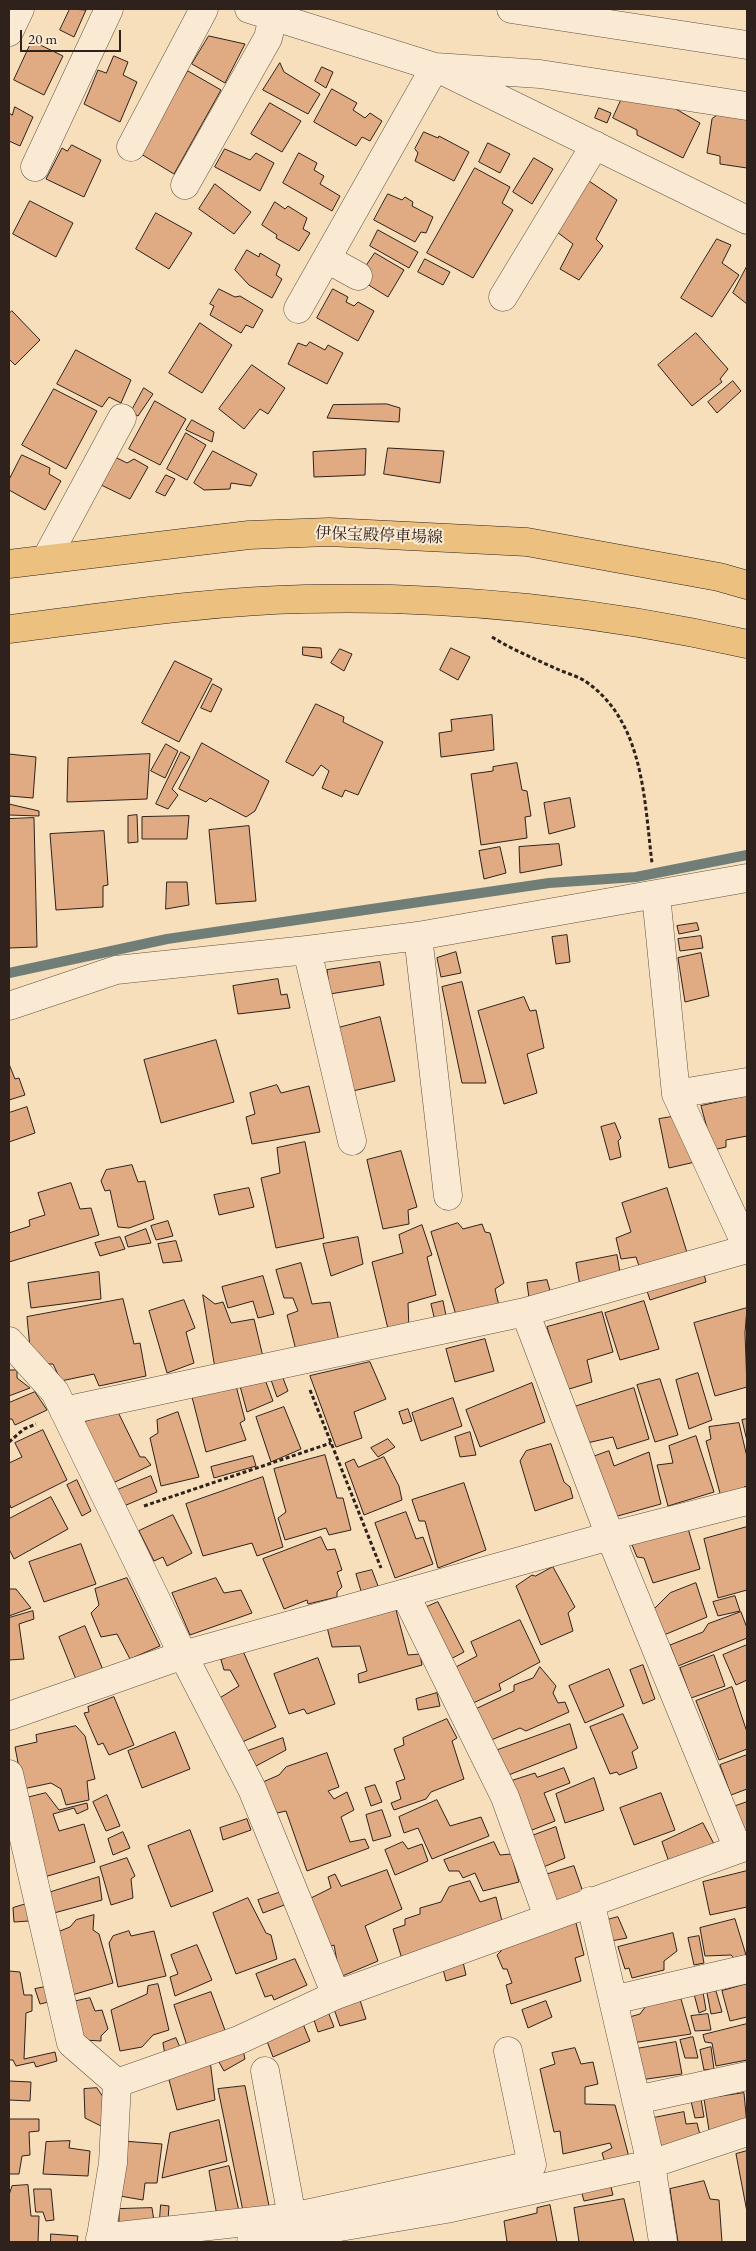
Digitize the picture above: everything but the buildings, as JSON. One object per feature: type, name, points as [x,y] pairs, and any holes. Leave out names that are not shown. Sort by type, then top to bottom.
[{"type":"main road","name":"伊保宝殿停車場線","points":[[9,564],[239,536],[329,532],[527,542],[719,577],[747,585]]},
{"type":"main road","points":[[9,629],[182,608],[305,598],[430,600],[603,617],[747,644]]},
{"type":"street","points":[[9,32],[20,9]]},
{"type":"street","points":[[35,168],[109,9]]},
{"type":"street","points":[[131,147],[204,9]]},
{"type":"street","points":[[511,9],[747,45]]},
{"type":"street","points":[[185,185],[268,38],[266,11],[435,67],[747,220]]},
{"type":"street","points":[[435,67],[540,74],[747,106]]},
{"type":"street","points":[[298,309],[435,67]]},
{"type":"street","points":[[502,298],[595,144]]},
{"type":"street","points":[[327,259],[358,276]]},
{"type":"street","points":[[46,559],[122,418]]},
{"type":"street","points":[[9,1006],[116,970],[418,936],[747,878]]},
{"type":"street","points":[[64,1411],[299,1362],[524,1312],[747,1248],[676,1094],[656,895]]},
{"type":"street","points":[[418,936],[448,1196]]},
{"type":"street","points":[[307,950],[352,1141]]},
{"type":"street","points":[[676,1094],[747,1082]]},
{"type":"street","points":[[116,2084],[239,2040],[336,1995],[590,1901],[742,1848],[610,1536],[524,1312]]},
{"type":"street","points":[[9,1341],[55,1392],[183,1655],[252,1790],[336,1995]]},
{"type":"street","points":[[9,1716],[183,1655],[610,1536],[747,1501]]},
{"type":"street","points":[[399,1595],[505,1798],[548,1917]]},
{"type":"street","points":[[9,1774],[71,2043],[116,2084],[113,2164],[100,2240],[292,2216],[532,2165],[508,2052]]},
{"type":"street","points":[[590,1901],[651,2164],[663,2242]]},
{"type":"street","points":[[613,2000],[747,1969]]},
{"type":"street","points":[[265,2071],[292,2216]]},
{"type":"street","points":[[636,2100],[747,2076]]},
{"type":"street","points":[[251,2242],[446,2209],[651,2164],[747,2132]]},
{"type":"path","points":[[485,633],[509,648],[585,681],[605,700],[627,727],[638,759],[652,860]]},
{"type":"path","points":[[299,1362],[331,1443],[399,1595]]},
{"type":"path","points":[[115,1515],[331,1443]]},
{"type":"waterway","points":[[9,973],[167,939],[549,883],[636,877],[747,855]]}]
